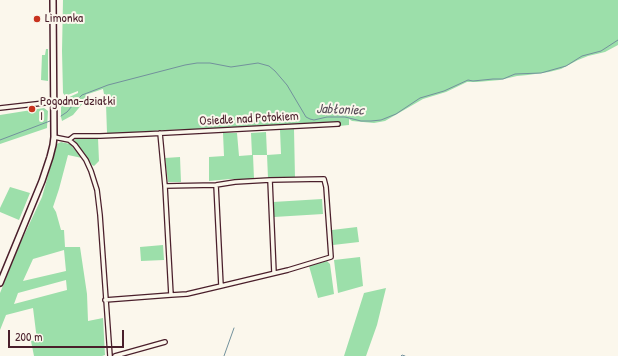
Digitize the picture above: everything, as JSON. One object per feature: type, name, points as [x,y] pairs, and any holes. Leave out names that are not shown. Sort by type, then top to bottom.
[{"type":"street","points":[[0,283],[42,180],[53,145],[53,0]]},
{"type":"street","points":[[0,108],[53,102]]},
{"type":"street","name":"Osiedle nad Potokiem","points":[[68,140],[74,136],[338,124]]},
{"type":"street","points":[[160,133],[165,186],[171,295]]},
{"type":"street","points":[[54,137],[68,140],[75,145],[86,160],[97,190],[110,356]]},
{"type":"street","points":[[105,300],[187,294],[288,270],[330,257],[326,187],[324,179],[270,180],[165,186]]},
{"type":"street","points":[[270,180],[274,273]]},
{"type":"street","points":[[216,184],[220,286]]},
{"type":"street","points":[[115,356],[165,342]]},
{"type":"green space","points":[[63,0],[618,0],[618,45],[605,52],[588,56],[561,69],[549,72],[517,76],[500,80],[467,82],[446,92],[423,99],[385,121],[374,123],[352,121],[349,119],[349,125],[339,126],[339,123],[163,130],[100,135],[107,133],[106,104],[103,89],[88,94],[88,100],[83,103],[73,115],[62,121],[61,104],[65,102],[65,99],[78,93],[78,91],[65,96],[63,93]]},
{"type":"green space","points":[[46,49],[48,49],[48,81],[41,80],[42,55],[45,55]]},
{"type":"green space","points":[[44,108],[48,111],[47,128],[0,144],[0,115]]},
{"type":"green space","points":[[294,129],[295,178],[268,178],[267,155],[281,154],[280,130]]},
{"type":"green space","points":[[266,132],[267,155],[253,155],[254,179],[209,181],[209,157],[224,156],[223,133],[237,133],[239,156],[252,155],[251,133]]},
{"type":"green space","points":[[77,138],[98,138],[99,161],[94,166],[74,140]]},
{"type":"green space","points":[[61,142],[70,144],[82,158],[68,155],[53,207],[61,230],[64,230],[65,247],[80,247],[87,294],[88,321],[103,318],[105,355],[102,356],[34,356],[31,341],[37,340],[33,308],[6,315],[0,330],[0,293],[19,246],[42,197],[57,144]],"holes":[[[64,250],[66,271],[23,281],[33,259]],[[66,280],[67,290],[14,304],[18,293]]]},
{"type":"green space","points":[[180,157],[181,182],[168,182],[165,158]]},
{"type":"green space","points":[[10,187],[30,193],[19,220],[0,212],[0,208]]},
{"type":"green space","points":[[322,199],[323,214],[274,217],[273,202]]},
{"type":"green space","points":[[357,227],[359,242],[333,245],[332,230]]},
{"type":"green space","points":[[163,245],[164,260],[141,261],[140,247]]},
{"type":"green space","points":[[360,257],[363,286],[338,293],[334,260]]},
{"type":"green space","points":[[327,261],[330,264],[334,294],[318,298],[309,266]]},
{"type":"green space","points":[[386,288],[377,325],[366,356],[344,356],[364,293]]},
{"type":"waterway","name":"Jabłoniec","points":[[61,116],[67,112],[82,95],[108,85],[197,63],[210,63],[231,67],[258,63],[269,66],[275,71],[287,85],[306,117],[310,119],[314,120],[327,117],[345,117],[361,121],[381,120],[396,114],[420,98],[444,91],[468,80],[503,79],[515,74],[541,73],[566,66],[582,56],[601,51],[618,40]]},
{"type":"waterway","name":"Jabłoniec","points":[[0,140],[50,121]]},
{"type":"waterway","points":[[224,356],[234,328]]},
{"type":"waterway","points":[[401,356],[405,356]]},
{"type":"place","name":"Limonka","points":[[37,19]]},
{"type":"place","name":"Pogodna-działki I","points":[[32,109]]}]
